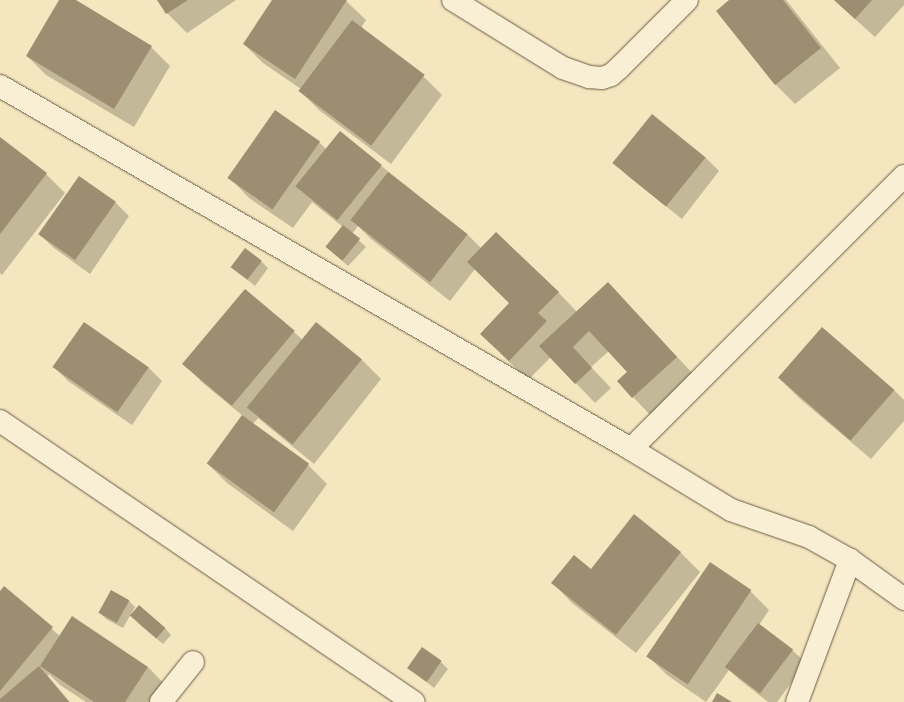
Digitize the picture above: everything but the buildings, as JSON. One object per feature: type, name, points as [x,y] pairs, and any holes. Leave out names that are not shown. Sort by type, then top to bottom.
[{"type":"street","points":[[453,0],[563,68],[589,77],[602,78],[611,75],[619,68],[687,0]]},
{"type":"street","points":[[0,86],[631,449],[731,510],[809,536],[850,560],[904,599]]},
{"type":"street","points":[[631,449],[904,176]]},
{"type":"street","points":[[0,422],[413,702]]},
{"type":"street","points":[[797,702],[850,560]]},
{"type":"street","points":[[161,702],[193,662]]}]
